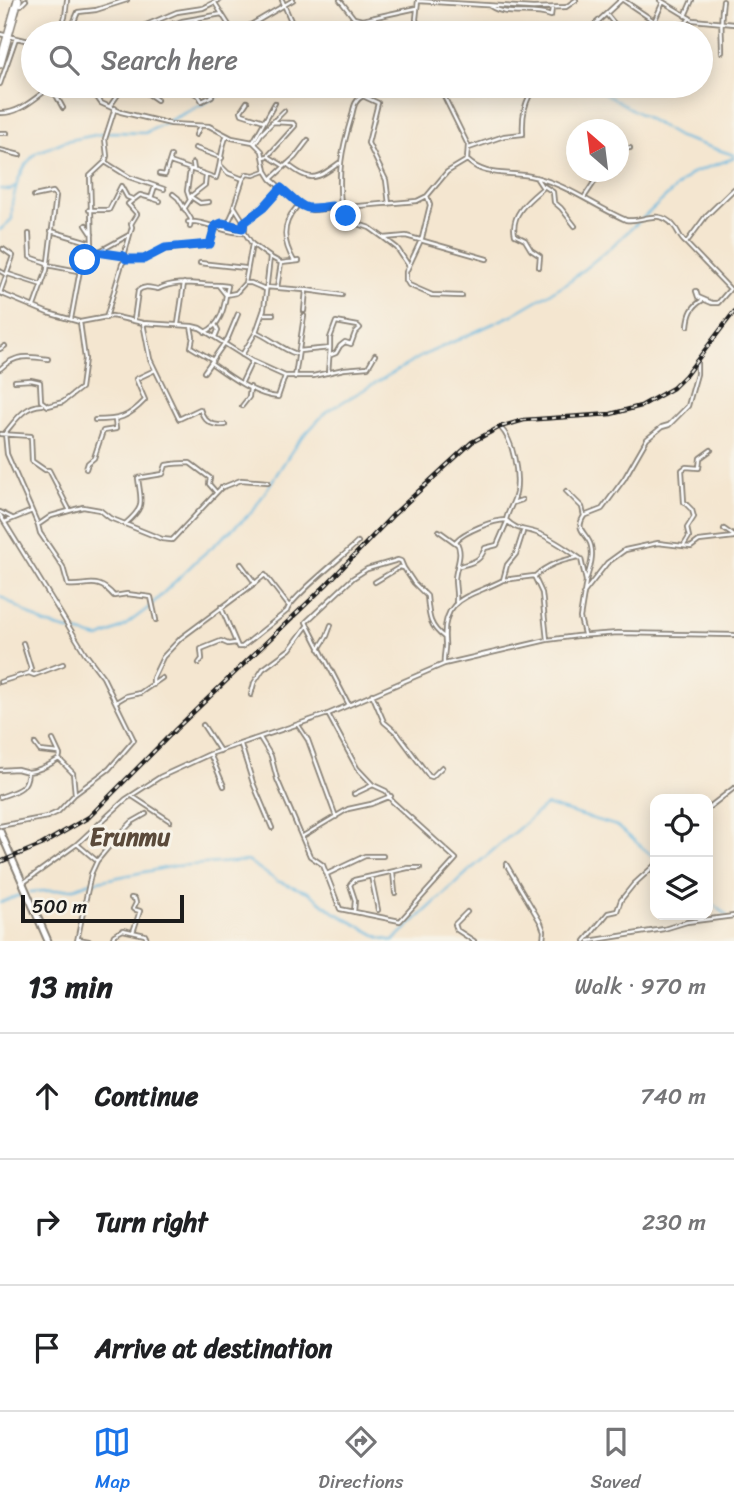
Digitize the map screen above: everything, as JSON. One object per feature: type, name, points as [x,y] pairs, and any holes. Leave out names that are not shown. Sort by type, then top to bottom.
[{"type":"main road","points":[[0,64],[13,37],[18,2]]},
{"type":"street","points":[[18,2],[21,5],[26,0]]},
{"type":"street","points":[[64,21],[67,0]]},
{"type":"street","points":[[74,21],[78,12],[96,10],[127,0]]},
{"type":"street","points":[[156,21],[177,12],[203,8],[219,0]]},
{"type":"street","points":[[282,0],[291,21]]},
{"type":"street","points":[[256,21],[293,0]]},
{"type":"street","points":[[341,0],[354,18],[362,20],[417,8]]},
{"type":"street","points":[[490,6],[566,7],[576,0]]},
{"type":"street","points":[[598,21],[622,0],[654,21],[661,1],[698,21]]},
{"type":"street","points":[[685,16],[692,0]]},
{"type":"street","points":[[418,21],[418,1],[476,2],[505,12],[538,12],[551,16],[552,7]]},
{"type":"street","points":[[722,52],[723,30],[719,24],[723,1]]},
{"type":"street","points":[[215,3],[227,21]]},
{"type":"street","points":[[188,21],[222,14]]},
{"type":"street","points":[[606,14],[612,21]]},
{"type":"street","points":[[713,24],[734,24]]},
{"type":"street","points":[[0,34],[21,39]]},
{"type":"street","points":[[0,84],[13,37]]},
{"type":"street","points":[[0,113],[13,112],[35,98]]},
{"type":"street","points":[[58,98],[63,108]]},
{"type":"street","points":[[96,98],[115,108],[160,122],[215,128],[227,136],[254,143],[266,156],[305,178],[326,173],[339,163]]},
{"type":"street","points":[[110,106],[116,98]]},
{"type":"street","points":[[341,206],[339,163],[353,107],[360,98]]},
{"type":"street","points":[[371,98],[378,103],[368,143],[388,185],[389,204]]},
{"type":"street","points":[[272,122],[293,123],[295,126],[266,156],[265,171],[306,208],[317,210],[332,206],[409,203],[427,196],[447,172],[467,160],[469,148],[446,98]]},
{"type":"street","points":[[469,148],[504,136],[523,134],[524,105],[528,98]]},
{"type":"street","points":[[247,102],[241,113],[264,121]]},
{"type":"street","points":[[254,143],[275,103]]},
{"type":"street","points":[[71,319],[79,271],[92,243],[90,176],[105,162],[108,132],[115,108]]},
{"type":"street","points":[[254,143],[284,111]]},
{"type":"street","points":[[196,135],[200,125]]},
{"type":"street","points":[[0,133],[7,133]]},
{"type":"street","points":[[170,162],[216,178],[223,142],[227,136]]},
{"type":"street","points":[[271,179],[296,157],[309,140]]},
{"type":"street","points":[[195,148],[222,158]]},
{"type":"street","points":[[0,150],[20,155]]},
{"type":"street","points":[[159,174],[165,175],[171,156]]},
{"type":"street","points":[[467,160],[482,171],[532,176],[585,197],[630,222],[646,216],[670,222],[730,289],[718,303],[698,297],[696,291]]},
{"type":"street","points":[[105,162],[129,177],[164,189]]},
{"type":"street","points":[[193,163],[187,191],[200,203],[209,202]]},
{"type":"street","points":[[220,165],[228,173],[243,178]]},
{"type":"street","points":[[225,230],[243,178],[247,174],[254,175],[265,171]]},
{"type":"street","points":[[184,209],[191,197],[205,185],[206,174]]},
{"type":"street","points":[[537,179],[553,192],[554,202],[575,226]]},
{"type":"street","points":[[585,197],[595,182]]},
{"type":"street","points":[[151,198],[155,186]]},
{"type":"street","points":[[539,267],[540,256],[531,250],[525,240],[515,235],[514,221],[544,186]]},
{"type":"street","points":[[89,210],[109,210],[121,187],[127,197],[133,199]]},
{"type":"street","points":[[244,222],[263,208],[281,188]]},
{"type":"street","points":[[686,243],[706,216],[734,189]]},
{"type":"street","points":[[34,196],[53,192],[56,195],[47,264],[34,306]]},
{"type":"street","points":[[173,194],[184,209],[190,227]]},
{"type":"street","points":[[106,318],[125,258],[131,224],[137,214],[128,204],[140,195],[160,201]]},
{"type":"street","points":[[427,196],[429,209],[421,240],[406,272],[406,280],[409,285],[432,295],[462,296]]},
{"type":"street","points":[[332,206],[355,223],[384,237],[397,248],[410,267]]},
{"type":"street","points":[[235,207],[252,244],[281,262],[297,261],[287,250],[285,234],[289,218],[296,208]]},
{"type":"street","points":[[189,222],[245,233]]},
{"type":"street","points":[[90,251],[144,259],[165,248],[210,244],[217,225],[228,224],[243,228]]},
{"type":"street","points":[[86,225],[92,234]]},
{"type":"street","points":[[51,231],[92,243]]},
{"type":"street","points":[[29,234],[30,257],[79,271]]},
{"type":"street","points":[[98,251],[130,234]]},
{"type":"street","points":[[384,237],[406,236],[487,259]]},
{"type":"street","points":[[226,295],[236,293],[245,283],[252,244]]},
{"type":"street","points":[[3,249],[13,256],[0,293],[80,322],[118,316],[143,323],[191,326],[252,362],[285,376],[368,367],[374,355]]},
{"type":"street","points":[[242,355],[256,332],[262,314],[270,257]]},
{"type":"street","points":[[277,288],[281,262]]},
{"type":"street","points":[[200,263],[247,268]]},
{"type":"street","points":[[0,271],[42,285]]},
{"type":"street","points":[[134,320],[139,289],[152,286],[158,289],[168,284],[184,283],[228,286],[223,312],[216,326],[205,332]]},
{"type":"street","points":[[178,324],[184,283]]},
{"type":"street","points":[[245,283],[265,288],[342,295]]},
{"type":"street","points":[[218,285],[226,295]]},
{"type":"street","points":[[295,377],[306,290]]},
{"type":"street","points":[[688,326],[688,316],[692,309],[705,300]]},
{"type":"street","points":[[204,372],[224,344],[238,314]]},
{"type":"street","points":[[262,314],[273,314]]},
{"type":"street","points":[[2,433],[24,411],[37,404],[60,404],[83,386],[85,359],[80,322]]},
{"type":"street","points":[[328,373],[336,322],[360,328],[355,332],[351,344],[345,342],[331,355]]},
{"type":"street","points":[[143,323],[150,359],[179,419],[200,409],[206,420],[215,426],[225,425]]},
{"type":"street","points":[[191,326],[191,347],[250,387],[276,398],[285,376]]},
{"type":"street","points":[[214,338],[218,334],[216,326]]},
{"type":"street","points":[[256,332],[292,353],[315,347],[321,350],[330,348]]},
{"type":"street","points":[[0,349],[5,346]]},
{"type":"street","points":[[0,369],[7,362],[21,356],[48,359]]},
{"type":"street","points":[[242,382],[252,362]]},
{"type":"street","points":[[584,636],[580,618],[592,551],[591,543],[580,530],[580,522],[584,516],[602,509],[624,479],[647,439],[669,425],[688,406],[697,374],[697,362]]},
{"type":"street","points":[[95,420],[116,420],[130,415],[145,400],[135,380],[155,370]]},
{"type":"street","points":[[15,381],[40,382],[41,401],[45,405]]},
{"type":"street","points":[[242,406],[249,397],[250,387]]},
{"type":"street","points":[[86,469],[94,458],[103,431],[117,429],[116,420]]},
{"type":"street","points":[[460,566],[477,562],[485,548],[497,545],[517,490],[515,459],[506,432],[500,427]]},
{"type":"street","points":[[2,433],[31,436],[32,461],[45,470],[50,470],[69,510]]},
{"type":"street","points":[[2,433],[7,454],[40,533],[63,567],[68,584],[98,584],[107,587],[114,596],[151,597],[156,620]]},
{"type":"street","points":[[684,545],[689,537],[687,528],[694,517],[692,510],[684,502],[682,470],[686,467],[699,468],[700,458],[711,450]]},
{"type":"street","points":[[125,524],[135,515],[141,504],[138,478],[163,474],[166,466],[190,463],[210,478],[209,484],[216,492]]},
{"type":"street","points":[[37,525],[51,516],[69,510],[94,508],[125,524],[162,539],[172,540],[216,492],[241,480],[268,482]]},
{"type":"street","points":[[566,491],[582,507],[584,516]]},
{"type":"street","points":[[513,503],[522,500]]},
{"type":"street","points":[[5,523],[32,511]]},
{"type":"street","points":[[0,514],[12,518]]},
{"type":"street","points":[[0,514],[85,653],[103,677],[134,742],[109,769],[75,794],[64,808],[54,814],[0,825]]},
{"type":"street","points":[[457,544],[464,533],[496,521],[506,521],[523,532],[536,533],[578,557],[582,561],[586,581]]},
{"type":"street","points":[[724,528],[734,536]]},
{"type":"street","points":[[439,531],[460,548],[460,566],[455,580],[456,604]]},
{"type":"street","points":[[503,580],[523,532]]},
{"type":"street","points":[[583,594],[607,563],[625,550],[658,543],[691,547],[699,541],[734,536]]},
{"type":"street","points":[[221,607],[240,648],[287,611],[299,593],[358,542]]},
{"type":"street","points":[[444,664],[444,625],[456,604],[474,592],[503,580],[534,577],[549,565],[578,557]]},
{"type":"street","points":[[251,695],[254,683],[263,669],[290,649],[307,626],[308,619],[342,589],[344,584],[367,569],[401,561],[414,583],[427,596],[428,618],[444,637]]},
{"type":"street","points":[[241,564],[255,583]]},
{"type":"street","points":[[374,582],[404,568]]},
{"type":"street","points":[[153,685],[153,678],[169,650],[265,575],[288,606]]},
{"type":"street","points":[[534,577],[542,593],[547,640]]},
{"type":"street","points":[[318,649],[331,625]]},
{"type":"street","points":[[307,626],[349,705]]},
{"type":"street","points":[[22,884],[78,844],[125,799],[160,777],[210,754],[328,714],[444,664],[547,640],[584,636],[618,633],[734,635]]},
{"type":"street","points":[[198,663],[202,659],[201,649],[222,641],[236,643]]},
{"type":"street","points":[[23,643],[29,673]]},
{"type":"street","points":[[0,682],[29,673],[34,675],[63,664]]},
{"type":"street","points":[[116,702],[126,696],[135,696],[162,678]]},
{"type":"street","points":[[372,694],[384,722],[397,733],[429,776],[442,767]]},
{"type":"street","points":[[260,738],[271,756],[277,779],[310,856],[323,865],[340,909],[400,920],[456,859],[392,801],[386,791],[373,785],[357,768],[328,714]]},
{"type":"street","points":[[202,725],[220,751]]},
{"type":"street","points":[[298,725],[308,740],[336,817]]},
{"type":"street","points":[[53,740],[59,759],[73,773],[75,794]]},
{"type":"street","points":[[35,744],[40,751],[59,753]]},
{"type":"street","points":[[241,745],[272,828]]},
{"type":"street","points":[[210,754],[224,786]]},
{"type":"street","points":[[0,770],[40,770],[59,759]]},
{"type":"street","points":[[0,797],[23,788],[28,772]]},
{"type":"street","points":[[354,794],[373,785]]},
{"type":"street","points":[[713,804],[734,788]]},
{"type":"street","points":[[132,796],[170,821]]},
{"type":"street","points":[[303,836],[348,809],[391,796]]},
{"type":"street","points":[[89,941],[77,940],[91,874],[110,844],[132,822],[146,814]]},
{"type":"street","points":[[0,831],[48,941]]},
{"type":"street","points":[[78,844],[97,861]]},
{"type":"street","points":[[327,874],[365,856],[383,856]]},
{"type":"street","points":[[506,864],[541,923],[543,941]]},
{"type":"street","points":[[354,912],[351,883],[408,867],[420,868]]},
{"type":"street","points":[[587,941],[608,913],[617,911],[621,900],[650,870]]},
{"type":"street","points":[[393,872],[395,893]]},
{"type":"street","points":[[371,876],[378,910]]},
{"type":"street","points":[[131,898],[135,899],[136,903],[133,909],[140,911],[133,932]]},
{"type":"street","points":[[467,912],[455,924],[457,930],[474,941]]},
{"type":"street","points":[[587,941],[734,916]]},
{"type":"street","points":[[112,941],[119,930],[145,935],[148,941]]},
{"type":"waterway","points":[[0,230],[12,219],[12,203],[18,180],[26,164],[36,153],[65,141],[111,132],[145,133],[214,98]]},
{"type":"waterway","points":[[612,98],[679,137],[734,155]]},
{"type":"waterway","points":[[0,596],[45,624],[99,638],[123,627],[147,609],[252,512],[297,443],[327,411],[422,356],[512,315],[567,283],[610,248],[692,173],[734,158]]},
{"type":"waterway","points":[[0,189],[10,190],[15,186]]},
{"type":"waterway","points":[[394,940],[546,805],[617,826],[654,857]]},
{"type":"waterway","points":[[30,892],[72,889],[88,883],[175,866],[248,861],[277,881],[308,892],[334,912],[381,938],[394,941]]},
{"type":"waterway","points":[[0,903],[25,893]]},
{"type":"waterway","points":[[713,905],[727,915]]},
{"type":"railway","points":[[0,862],[41,845],[89,817],[326,585],[393,515],[472,442],[500,427],[524,420],[611,414],[641,406],[673,388],[685,376],[734,312]]},
{"type":"district","name":"Erunmu","points":[[130,837]]},
{"type":"route","points":[[85,260],[90,251],[124,256],[126,259],[144,259],[165,248],[210,244],[215,226],[222,223],[243,228],[244,222],[263,208],[281,188],[306,208],[317,210],[332,206],[346,216]]}]
